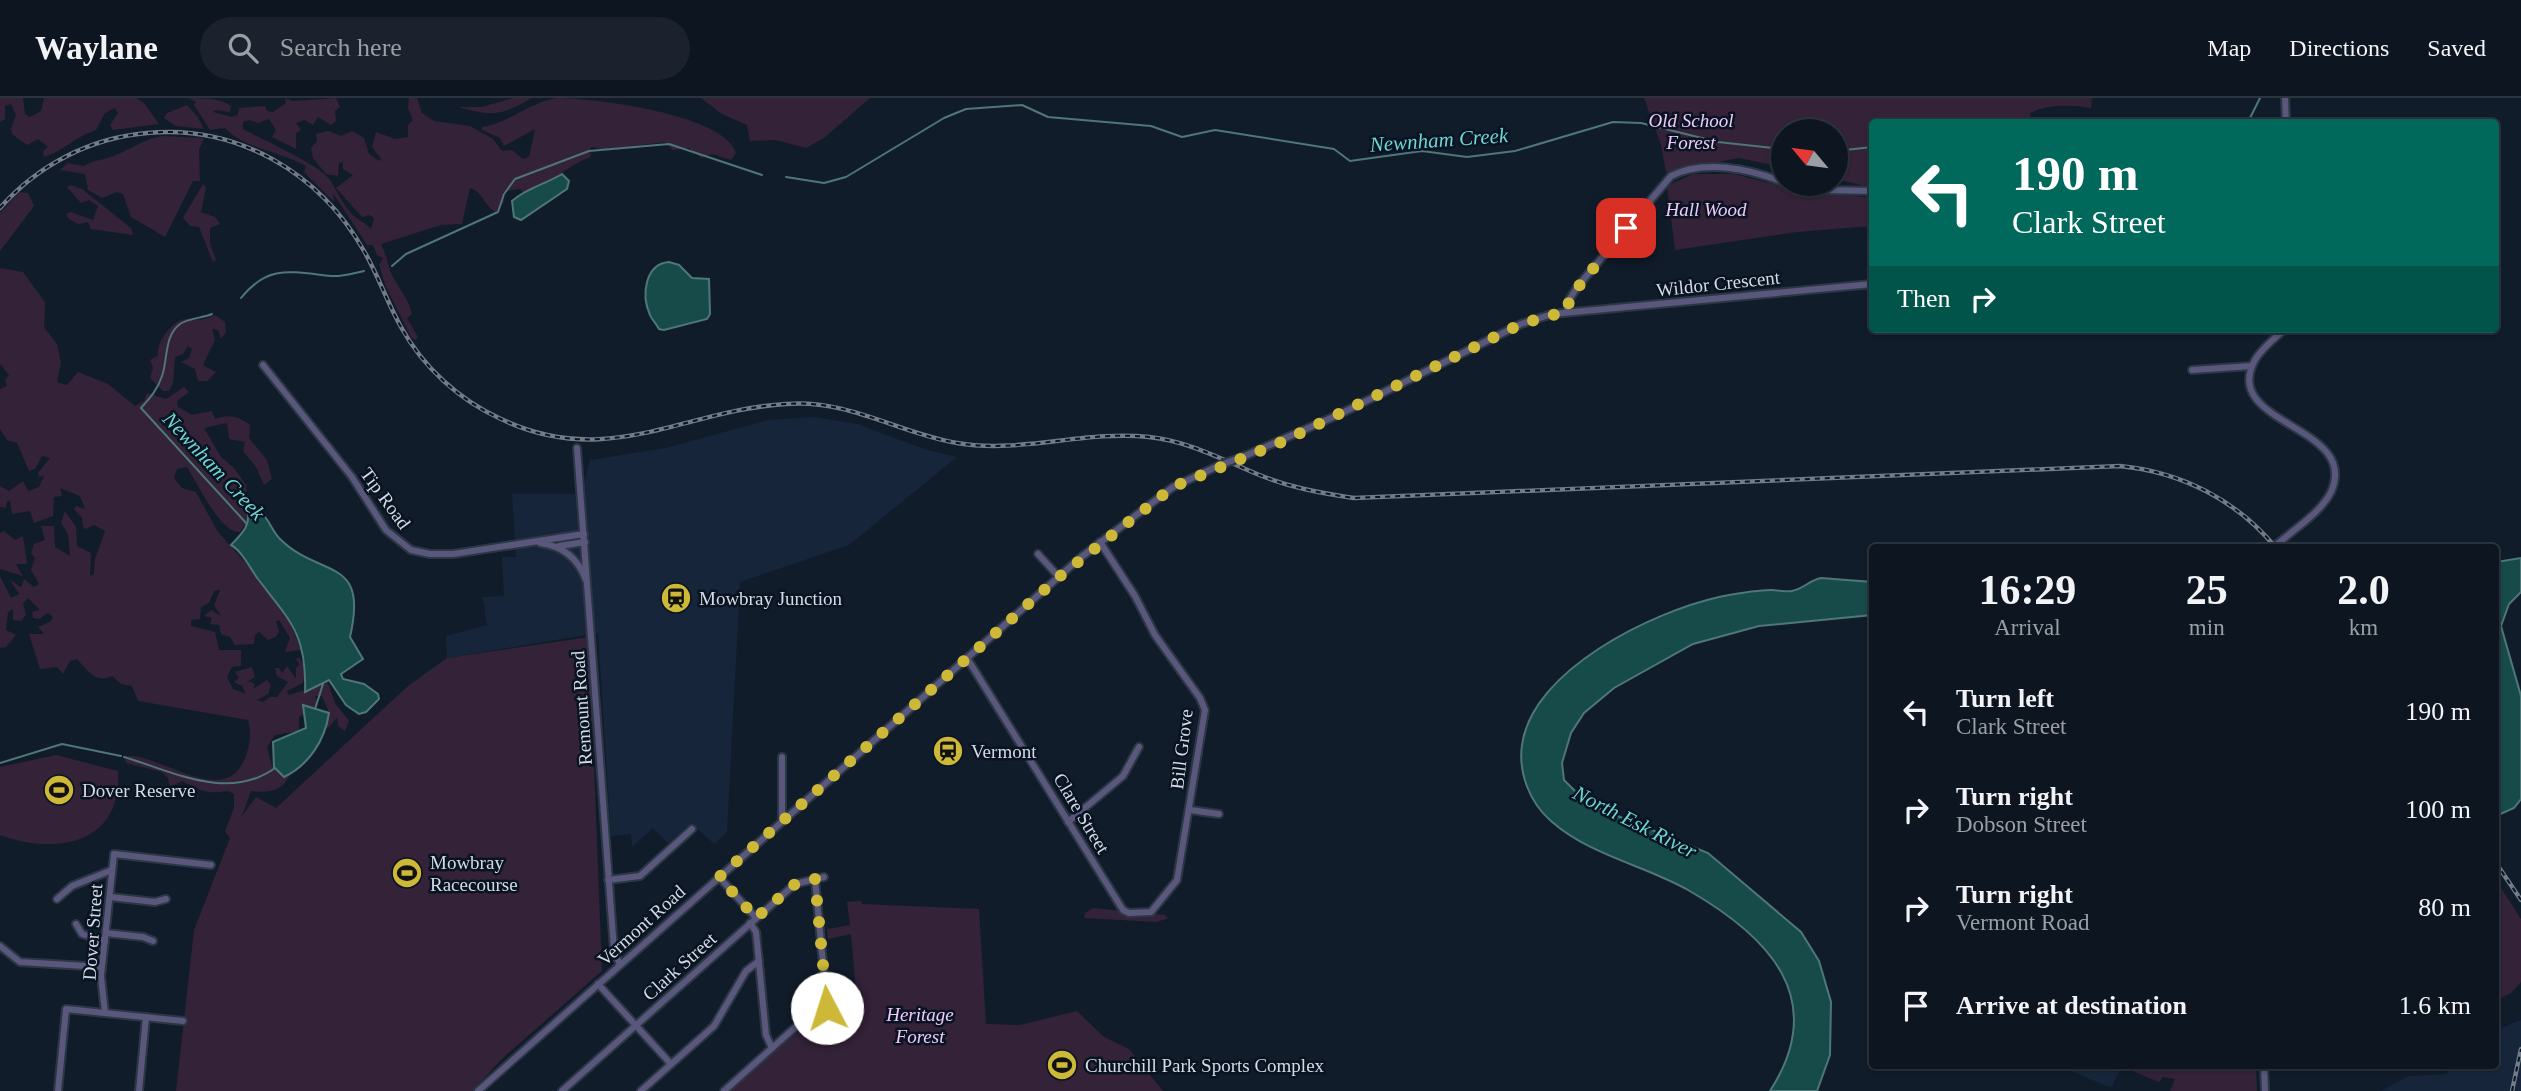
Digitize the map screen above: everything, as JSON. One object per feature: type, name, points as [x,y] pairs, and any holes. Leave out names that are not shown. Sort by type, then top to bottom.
[{"type":"street","points":[[2285,98],[2286,119]]},
{"type":"street","points":[[1567,311],[1569,300],[1578,286],[1671,176],[1686,171],[1724,168],[1745,169],[1771,177]]},
{"type":"street","points":[[1848,190],[1869,191]]},
{"type":"street","name":"Wildor Crescent","points":[[1567,311],[1619,309],[1869,284]]},
{"type":"street","name":"Vermont Road","points":[[478,1091],[1059,577],[1173,487],[1329,419],[1521,324],[1567,311]]},
{"type":"street","points":[[2277,544],[2324,502],[2334,483],[2334,468],[2328,452],[2319,443],[2260,404],[2252,387],[2252,366],[2262,351],[2281,333]]},
{"type":"street","name":"Tip Road","points":[[263,365],[352,477],[386,530],[404,546],[418,552],[438,555],[531,542],[559,544],[584,538]]},
{"type":"street","points":[[2192,370],[2252,366]]},
{"type":"street","name":"Remount Road","points":[[577,448],[608,880],[614,950],[620,965]]},
{"type":"street","name":"Bill Grove","points":[[1100,542],[1135,596],[1154,635],[1203,704],[1205,718],[1175,885],[1151,912],[1126,913]]},
{"type":"street","points":[[559,544],[576,561],[588,587]]},
{"type":"street","points":[[1038,554],[1059,577]]},
{"type":"street","name":"Clare Street","points":[[967,658],[1126,913]]},
{"type":"street","points":[[1068,822],[1123,776],[1139,747]]},
{"type":"street","points":[[782,757],[782,820]]},
{"type":"street","points":[[1190,810],[1219,814]]},
{"type":"street","points":[[608,880],[640,876],[692,829]]},
{"type":"street","name":"Dover Street","points":[[105,1013],[102,967],[114,854],[211,865]]},
{"type":"street","points":[[57,899],[72,886],[112,870]]},
{"type":"street","points":[[719,877],[753,921],[766,1035],[772,1048]]},
{"type":"street","name":"Clark Street","points":[[562,1091],[795,884],[824,877]]},
{"type":"street","points":[[724,1091],[803,1021],[824,1013],[827,1006],[815,879]]},
{"type":"street","points":[[110,897],[155,902],[166,899]]},
{"type":"street","points":[[76,925],[82,934],[143,937],[153,942]]},
{"type":"street","points":[[0,946],[20,962],[102,967]]},
{"type":"street","points":[[641,1091],[714,1026],[746,971],[759,961]]},
{"type":"street","points":[[598,984],[670,1064]]},
{"type":"street","points":[[58,1091],[66,1009],[183,1021]]},
{"type":"street","points":[[824,1013],[837,1038]]},
{"type":"street","points":[[139,1091],[146,1017]]},
{"type":"street","points":[[2264,1069],[2265,1091]]},
{"type":"shaded area","points":[[562,174],[569,181],[567,189],[521,220],[514,217],[512,201]]},
{"type":"shaded area","points":[[669,262],[679,265],[692,278],[709,279],[710,314],[707,319],[659,329],[647,307],[647,282],[655,268]]},
{"type":"shaded area","points":[[815,417],[857,424],[924,449],[957,457],[849,545],[740,582],[727,832],[714,844],[699,830],[687,826],[668,843],[653,828],[632,847],[631,834],[611,836],[598,633],[447,658],[446,636],[487,625],[483,597],[504,596],[502,557],[516,557],[512,494],[575,494],[578,530],[587,527],[585,479],[590,460],[666,448],[768,420]]},
{"type":"shaded area","points":[[251,508],[262,513],[276,535],[295,551],[337,572],[347,581],[353,593],[354,611],[350,637],[363,659],[341,674],[343,679],[364,684],[378,694],[379,699],[366,712],[359,714],[346,705],[329,680],[305,692],[303,656],[294,629],[242,555],[231,545],[246,526],[247,511]]},
{"type":"shaded area","points":[[2521,558],[2521,592],[2509,604],[2501,626],[2521,696],[2521,799],[2514,808],[2499,815],[2499,562]]},
{"type":"shaded area","points":[[1821,578],[1869,582],[1869,615],[1759,626],[1693,644],[1614,688],[1584,713],[1571,733],[1562,763],[1564,780],[1579,795],[1596,807],[1708,853],[1801,932],[1819,961],[1831,1002],[1830,1055],[1817,1091],[1770,1091],[1787,1058],[1794,1027],[1792,999],[1782,973],[1765,949],[1717,908],[1688,890],[1599,851],[1566,833],[1537,805],[1527,787],[1521,756],[1531,718],[1548,692],[1571,669],[1599,649],[1661,616],[1692,605],[1719,597],[1758,591],[1792,591]]},
{"type":"shaded area","points":[[303,705],[329,713],[327,723],[320,742],[308,759],[284,777],[274,767],[273,742],[306,728]]},
{"type":"shaded area","points":[[2521,1020],[2521,1091],[2381,1091],[2409,1076],[2447,1074],[2448,1069],[2499,1069],[2499,1029]]},
{"type":"shaded area","points":[[2066,1069],[2120,1069],[2111,1088]]},
{"type":"green space","points":[[0,98],[23,98],[25,114],[30,117],[41,111],[44,98],[136,98],[144,103],[159,124],[113,130],[110,125],[118,113],[115,108],[105,113],[96,130],[44,157],[43,151],[48,147],[38,139],[27,145],[12,134],[11,128],[16,115],[11,104],[5,106],[5,119],[0,122]]},
{"type":"green space","points":[[189,98],[226,103],[231,106],[230,112],[213,112],[232,117],[238,115],[239,108],[265,106],[267,111],[273,112],[286,103],[285,98],[293,101],[336,98],[340,107],[335,111],[336,121],[331,125],[318,117],[313,125],[304,120],[296,123],[301,130],[296,133],[296,149],[272,137],[276,130],[269,119],[258,123],[249,120],[243,122],[243,129],[304,160],[325,175],[350,212],[371,229],[374,218],[369,215],[362,217],[336,188],[353,175],[343,169],[343,162],[339,163],[338,176],[326,174],[313,158],[311,148],[317,141],[316,134],[328,131],[341,136],[352,131],[364,138],[369,154],[379,161],[381,159],[372,147],[376,132],[395,139],[408,137],[408,125],[413,120],[408,108],[409,98],[417,98],[422,113],[434,121],[470,126],[493,139],[502,151],[512,150],[523,159],[529,157],[535,129],[504,146],[500,138],[482,130],[482,127],[557,98],[627,105],[684,118],[727,139],[736,153],[731,160],[712,154],[701,158],[689,148],[673,150],[664,142],[605,150],[592,147],[591,157],[573,165],[534,191],[525,195],[520,189],[503,192],[504,202],[496,212],[478,192],[470,188],[462,224],[441,225],[381,244],[392,276],[410,308],[412,314],[407,318],[418,337],[415,340],[386,287],[379,265],[383,258],[377,255],[373,245],[367,245],[333,193],[334,202],[304,172],[306,166],[241,140],[225,128],[210,130],[194,105],[196,102]]},
{"type":"green space","points":[[513,98],[532,98],[497,113],[459,107],[482,107]]},
{"type":"green space","points":[[701,98],[870,98],[824,138],[806,148],[776,140],[750,141],[747,125],[722,114]]},
{"type":"green space","name":"Old School Forest","points":[[1644,98],[2092,98],[2091,108],[2045,108],[2030,113],[2031,119],[1869,119],[1869,184],[1864,186],[1848,182],[1848,119],[1771,119],[1771,165],[1739,158],[1666,172],[1661,145]]},
{"type":"green space","points":[[187,105],[204,129],[176,126],[164,118],[167,113]]},
{"type":"green space","points":[[162,136],[204,138],[199,150],[200,181],[193,181],[165,237],[131,217],[123,194],[117,192],[102,198],[88,190],[85,174],[60,170],[68,163],[84,166]]},
{"type":"green space","name":"Hall Wood","points":[[1693,174],[1734,174],[1771,184],[1771,196],[1869,196],[1869,226],[1797,232],[1675,250],[1667,186]]},
{"type":"green space","points":[[203,184],[206,188],[201,212],[215,217],[220,224],[210,228],[210,244],[216,260],[213,262],[199,227],[190,226],[183,218]]},
{"type":"green space","points":[[71,185],[82,189],[131,228],[133,235],[91,229],[88,222],[78,224],[69,219],[66,214],[70,212],[93,220],[98,206],[89,200],[81,203],[67,187]]},
{"type":"green space","points":[[19,192],[28,193],[34,206],[0,251],[0,213]]},
{"type":"green space","name":"Mowbray Racecourse","points":[[0,268],[23,272],[45,302],[44,327],[57,344],[61,363],[57,382],[67,385],[78,372],[108,384],[135,406],[144,401],[147,393],[166,399],[184,387],[189,392],[177,401],[178,407],[192,415],[212,411],[215,419],[229,416],[246,422],[250,425],[249,438],[267,460],[272,479],[264,485],[256,467],[243,451],[245,442],[229,439],[227,423],[204,428],[221,457],[234,468],[246,485],[249,519],[240,532],[225,525],[218,517],[187,467],[177,469],[174,478],[182,488],[196,492],[218,532],[263,582],[289,621],[301,650],[285,652],[290,638],[279,620],[276,622],[279,631],[276,637],[268,640],[259,632],[255,635],[254,644],[235,645],[230,637],[221,634],[219,625],[210,624],[212,618],[204,616],[211,610],[221,616],[214,605],[220,590],[214,591],[209,603],[201,607],[200,619],[191,620],[191,626],[215,632],[219,650],[241,650],[241,666],[232,667],[227,677],[233,689],[246,694],[242,686],[234,682],[239,678],[235,672],[252,667],[255,677],[248,681],[255,684],[253,689],[267,680],[271,685],[268,694],[257,700],[263,702],[270,697],[277,697],[288,682],[277,676],[275,668],[279,668],[282,673],[287,666],[296,679],[296,668],[300,665],[296,659],[299,657],[305,667],[303,683],[287,691],[289,695],[328,683],[335,703],[349,721],[345,731],[338,726],[337,718],[323,730],[321,726],[328,710],[322,696],[315,696],[318,705],[299,717],[299,731],[275,735],[267,747],[272,766],[284,769],[290,774],[287,780],[274,790],[251,791],[242,816],[256,797],[276,808],[408,686],[447,658],[589,637],[602,971],[504,1057],[472,1091],[176,1091],[194,930],[230,838],[225,831],[234,808],[234,794],[228,791],[204,791],[182,781],[170,787],[168,778],[162,772],[126,763],[125,756],[139,757],[190,775],[222,779],[235,773],[245,758],[250,739],[248,720],[138,701],[132,686],[121,684],[112,676],[96,677],[77,659],[70,661],[63,674],[57,667],[40,669],[29,634],[44,634],[38,627],[50,622],[53,617],[48,613],[39,619],[33,618],[32,612],[40,610],[28,598],[23,604],[26,615],[21,621],[13,620],[13,609],[8,612],[6,630],[16,635],[6,647],[0,648],[0,576],[11,598],[19,594],[10,580],[21,587],[24,579],[34,587],[39,584],[31,570],[35,558],[31,553],[34,544],[45,540],[41,526],[54,526],[55,547],[70,556],[68,534],[61,523],[65,511],[76,527],[77,546],[91,553],[90,576],[94,574],[95,559],[105,531],[94,525],[86,529],[83,527],[82,518],[74,509],[76,506],[85,509],[80,496],[60,488],[62,496],[54,497],[53,516],[34,523],[30,511],[12,514],[10,501],[7,501],[6,508],[0,507],[0,486],[9,491],[23,481],[28,491],[39,487],[44,476],[39,477],[38,473],[50,458],[42,456],[35,469],[29,471],[17,443],[7,440],[0,429],[0,389],[7,386],[5,380],[9,375],[0,364]]},
{"type":"green space","points":[[215,315],[225,322],[226,332],[221,339],[218,330],[212,329],[215,340],[203,365],[216,372],[207,381],[198,381],[195,369],[181,362],[189,358],[192,349],[188,346],[183,354],[175,357],[173,383],[169,391],[163,391],[150,378],[153,368],[150,360],[158,356],[164,336],[178,322],[200,320]]},
{"type":"green space","points":[[4,531],[15,540],[23,536],[27,564],[16,564],[23,576],[0,569],[0,533]]},
{"type":"green space","name":"Dover Reserve","points":[[56,755],[118,771],[117,796],[110,815],[98,829],[82,838],[63,843],[43,844],[0,835],[0,767]]},
{"type":"green space","points":[[2499,885],[2521,919],[2521,982],[2511,993],[2499,999]]},
{"type":"green space","name":"Heritage Forest","points":[[861,901],[862,904],[979,909],[986,1024],[1020,1025],[1077,1011],[1104,1037],[1129,1049],[1163,1091],[731,1091],[805,1028],[839,1009],[857,1003],[851,934],[828,939],[827,929],[850,925],[847,902]]},
{"type":"green space","points":[[1093,908],[1165,915],[1168,918],[1157,922],[1084,918],[1085,913]]},
{"type":"green space","points":[[2256,1069],[2257,1091],[2170,1091],[2175,1079],[2163,1077],[2159,1082],[2130,1070]]},
{"type":"waterway","name":"Newnham Creek","points":[[2250,119],[2260,98]]},
{"type":"waterway","name":"Newnham Creek","points":[[786,177],[824,183],[846,177],[944,118],[966,109],[1022,105],[1048,117],[1151,126],[1182,137],[1215,130],[1334,149],[1350,161],[1422,151],[1467,157],[1515,151],[1613,122],[1641,123],[1718,142],[1771,148]]},
{"type":"waterway","name":"Newnham Creek","points":[[392,266],[406,254],[498,212],[504,194],[515,179],[589,151],[669,144],[762,175]]},
{"type":"waterway","name":"Newnham Creek","points":[[1848,150],[1869,147]]},
{"type":"waterway","name":"Newnham Creek","points":[[241,298],[251,287],[271,275],[293,272],[335,276],[364,271]]},
{"type":"waterway","name":"Newnham Creek","points":[[212,314],[184,322],[175,329],[169,341],[160,381],[141,408],[247,524]]},
{"type":"waterway","name":"Newnham Creek","points":[[315,709],[323,684]]},
{"type":"waterway","name":"Newnham Creek","points":[[0,763],[62,744],[121,756]]},
{"type":"waterway","name":"Newnham Creek","points":[[124,757],[180,776],[219,783],[238,783],[257,778],[275,768]]},
{"type":"railway","points":[[0,208],[48,167],[66,156],[105,141],[147,133],[180,132],[213,137],[244,146],[273,159],[300,177],[324,198],[346,223],[369,260],[410,342],[444,381],[471,402],[501,419],[540,433],[576,439],[645,433],[749,408],[809,404],[852,412],[935,438],[981,446],[1125,436],[1163,439],[1204,451],[1280,483],[1354,498],[2120,466],[2165,475],[2206,491],[2244,516],[2272,544]]},
{"type":"railway","points":[[2499,867],[2521,900]]},
{"type":"railway","points":[[2512,1091],[2521,1049]]},
{"type":"place","name":"Mowbray Junction","points":[[676,598]]},
{"type":"place","name":"Vermont","points":[[948,751]]},
{"type":"place","name":"Dover Reserve","points":[[59,790]]},
{"type":"place","name":"Mowbray Racecourse","points":[[407,873]]},
{"type":"place","name":"Churchill Park Sports Complex","points":[[1062,1065]]},
{"type":"route","points":[[827,1008],[815,879],[798,882],[756,918],[719,877],[1059,577],[1162,494],[1197,474],[1284,441],[1521,324],[1567,311],[1570,297],[1626,228]]},
{"type":"water label","name":"North Esk River","points":[[1635,822]]}]
